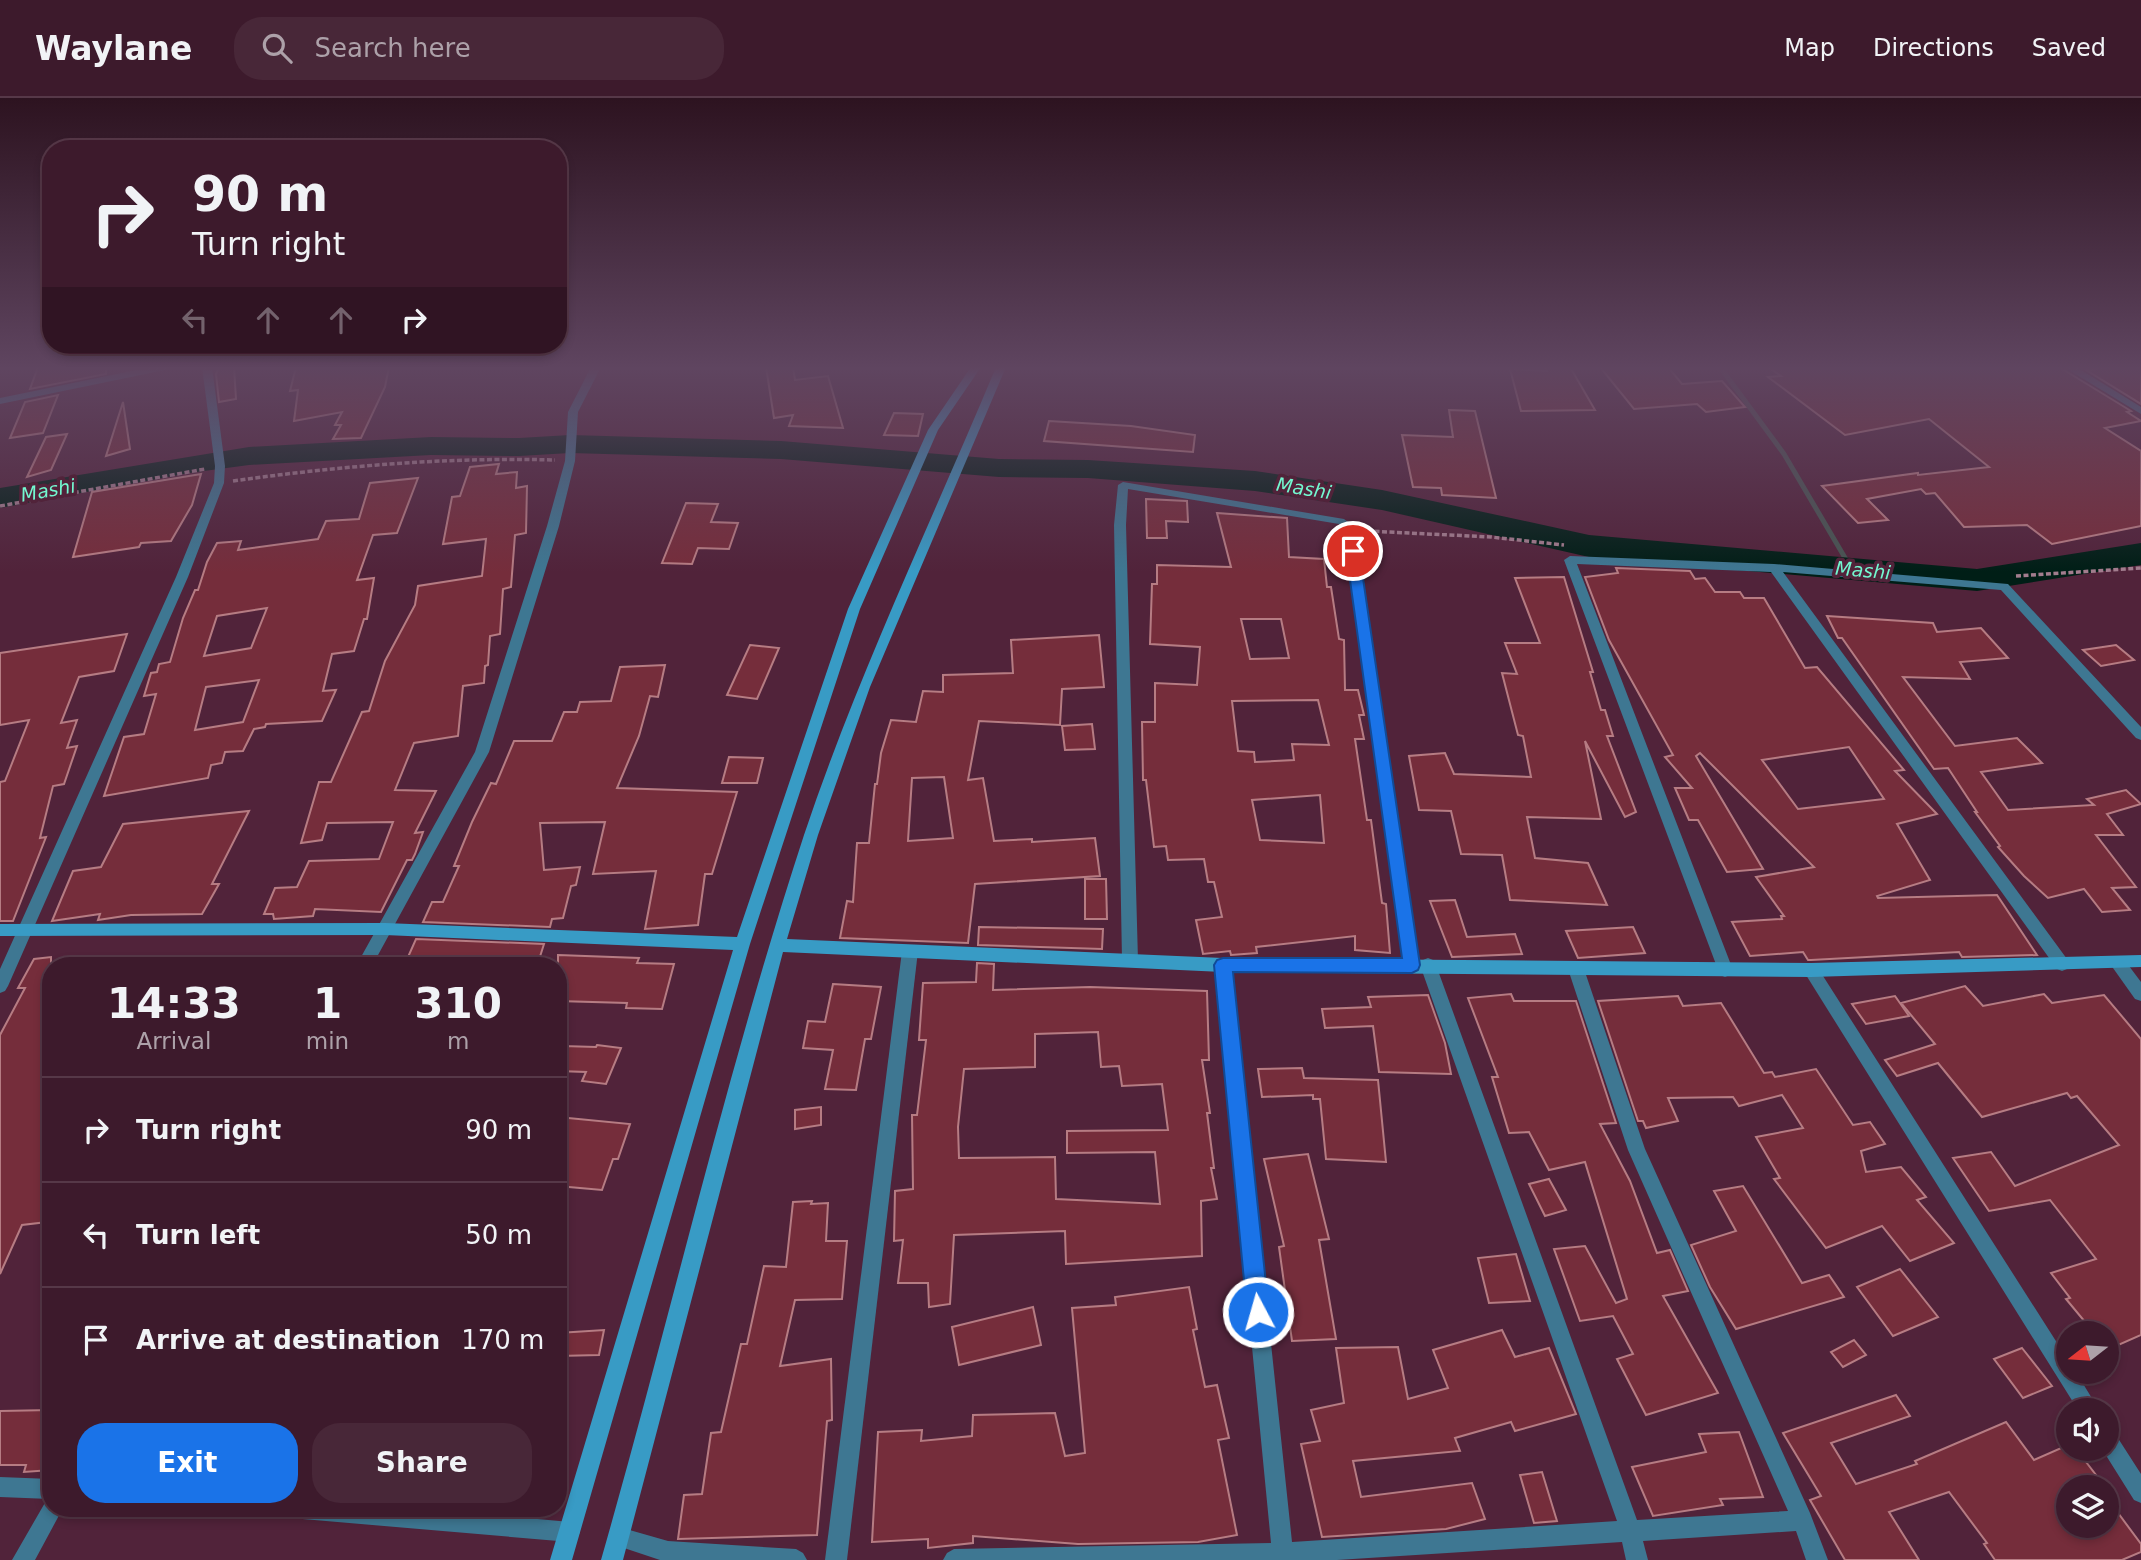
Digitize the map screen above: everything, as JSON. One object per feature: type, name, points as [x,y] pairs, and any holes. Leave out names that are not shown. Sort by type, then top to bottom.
[{"type":"main road","points":[[561,1560],[742,944],[854,609],[931,435]]},
{"type":"main road","points":[[612,1560],[778,945],[846,734],[894,615],[973,435]]},
{"type":"main road","points":[[0,930],[385,929],[742,944]]},
{"type":"main road","points":[[778,945],[1223,965],[1811,970],[2141,961]]},
{"type":"street","points":[[0,986],[182,577],[219,482],[220,466],[215,435]]},
{"type":"street","points":[[369,957],[482,752],[524,623],[570,461],[572,435]]},
{"type":"street","points":[[1130,960],[1119,525],[1123,485],[1343,522],[1345,530],[1350,528],[1353,532],[1353,551],[1420,965],[1630,1530],[1637,1560]]},
{"type":"street","points":[[1725,970],[1570,560],[1774,568],[2004,587],[2141,735]]},
{"type":"street","points":[[1774,568],[2062,964]]},
{"type":"street","points":[[836,1560],[910,951]]},
{"type":"street","points":[[2118,963],[2141,994]]},
{"type":"street","points":[[1223,965],[1283,1556]]},
{"type":"street","points":[[1576,969],[1637,1150],[1803,1520],[1816,1560]]},
{"type":"street","points":[[1811,970],[2081,1398]]},
{"type":"street","points":[[2119,1458],[2141,1493]]},
{"type":"street","points":[[0,1487],[42,1489]]},
{"type":"street","points":[[23,1560],[48,1517]]},
{"type":"street","points":[[396,1517],[570,1532]]},
{"type":"street","points":[[954,1560],[1283,1556],[1803,1520]]},
{"type":"street","points":[[619,1537],[667,1552],[796,1560]]},
{"type":"path","points":[[219,482],[306,470],[408,463],[501,458],[570,461]]},
{"type":"path","points":[[0,506],[220,466]]},
{"type":"path","points":[[1345,530],[1491,537],[1569,546]]},
{"type":"building","points":[[66,435],[51,470],[27,477],[46,437]]},
{"type":"building","points":[[113,435],[128,435],[130,449],[106,456]]},
{"type":"building","points":[[335,435],[362,435],[361,438],[333,439]]},
{"type":"building","points":[[1045,435],[1195,435],[1193,452],[1044,441]]},
{"type":"building","points":[[1402,435],[1481,435],[1496,498],[1442,495],[1441,488],[1413,487]]},
{"type":"building","points":[[1949,435],[2116,435],[2141,451],[2141,526],[2052,544],[2027,525],[1964,527],[1935,493],[1926,494],[1921,489],[1867,499],[1888,520],[1858,523],[1822,486],[1918,473],[1989,467]]},
{"type":"building","points":[[499,464],[496,474],[517,472],[516,488],[527,486],[526,533],[515,535],[511,587],[503,589],[500,634],[490,636],[484,683],[463,686],[458,736],[414,743],[395,790],[436,791],[415,833],[423,832],[412,860],[407,860],[381,912],[315,909],[313,916],[274,919],[273,914],[264,914],[275,888],[297,887],[309,861],[379,859],[393,822],[327,823],[322,840],[301,843],[319,782],[331,782],[362,712],[369,711],[385,661],[415,605],[418,586],[482,576],[486,539],[443,544],[452,497],[460,496],[470,467]]},
{"type":"building","points":[[201,474],[192,505],[171,541],[141,543],[139,547],[73,557],[92,492]]},
{"type":"building","points":[[418,478],[397,533],[373,535],[357,580],[374,578],[367,619],[364,619],[354,651],[332,654],[323,691],[336,690],[322,721],[266,724],[265,727],[254,729],[243,751],[225,752],[222,763],[211,765],[208,778],[104,796],[124,737],[144,734],[156,694],[144,696],[151,673],[157,672],[159,664],[170,662],[183,618],[195,590],[198,590],[207,562],[217,543],[241,541],[238,550],[318,539],[326,521],[359,519],[370,483]],"holes":[[[267,608],[251,648],[204,656],[217,616]],[[259,680],[243,722],[195,730],[206,687]]]},
{"type":"building","points":[[1146,499],[1187,501],[1188,522],[1166,521],[1167,538],[1147,538]]},
{"type":"building","points":[[686,503],[718,504],[711,522],[738,523],[729,549],[698,548],[692,564],[662,563]]},
{"type":"building","points":[[1217,513],[1287,518],[1289,557],[1324,559],[1327,587],[1331,587],[1339,639],[1344,640],[1345,690],[1358,690],[1364,715],[1359,715],[1364,739],[1355,739],[1367,820],[1371,820],[1382,903],[1386,904],[1390,953],[1355,950],[1355,936],[1256,947],[1257,953],[1231,955],[1230,951],[1203,954],[1196,920],[1222,917],[1214,882],[1208,882],[1204,859],[1168,860],[1166,846],[1154,847],[1146,780],[1143,780],[1142,722],[1155,722],[1155,683],[1197,685],[1200,647],[1150,644],[1152,584],[1157,584],[1157,565],[1231,567]],"holes":[[[1241,619],[1281,619],[1289,658],[1250,659]],[[1318,700],[1329,745],[1292,744],[1294,760],[1255,762],[1254,752],[1238,751],[1232,701]],[[1320,795],[1324,843],[1260,840],[1252,800]]]},
{"type":"building","points":[[1616,568],[1690,571],[1695,579],[1705,578],[1715,592],[1740,592],[1744,598],[1764,598],[1805,668],[1817,667],[1904,770],[1895,771],[1937,814],[1897,824],[1930,880],[1877,896],[1878,898],[1997,895],[2037,955],[1962,957],[1959,952],[1811,960],[1808,960],[1803,952],[1750,956],[1732,922],[1782,919],[1781,916],[1784,916],[1756,877],[1814,867],[1700,753],[1696,756],[1763,869],[1727,872],[1698,820],[1689,820],[1675,788],[1692,788],[1665,757],[1673,755],[1609,640],[1585,577],[1618,573]],"holes":[[[1849,747],[1884,799],[1798,809],[1762,760]]]},
{"type":"building","points":[[1564,577],[1593,672],[1590,672],[1601,710],[1605,710],[1613,736],[1607,736],[1636,812],[1625,817],[1585,741],[1601,819],[1527,817],[1535,858],[1588,863],[1607,905],[1510,900],[1502,855],[1461,854],[1451,811],[1419,810],[1409,756],[1445,753],[1454,774],[1531,777],[1523,736],[1518,735],[1502,673],[1517,674],[1505,643],[1540,643],[1515,578]]},
{"type":"building","points":[[1827,616],[1933,623],[1937,632],[1981,628],[2008,658],[1960,662],[1970,679],[1903,677],[1955,746],[2017,738],[2042,763],[1981,772],[2008,810],[2094,805],[2087,799],[2126,790],[2141,804],[2107,814],[2123,835],[2096,835],[2136,887],[2112,888],[2130,910],[2102,912],[2084,889],[2048,898],[2024,876],[1998,847],[2000,846],[1948,768],[1934,769],[1842,638],[1838,638]]},
{"type":"building","points":[[127,634],[114,671],[79,677],[61,723],[77,720],[67,748],[77,746],[64,784],[53,786],[40,838],[46,837],[13,921],[0,921],[0,782],[5,781],[29,720],[0,725],[0,653]]},
{"type":"building","points":[[1099,635],[1104,687],[1062,689],[1060,725],[979,721],[968,780],[983,778],[994,841],[1032,839],[1032,842],[1095,838],[1100,876],[975,884],[968,943],[840,938],[847,901],[853,902],[857,843],[869,843],[875,784],[891,720],[916,722],[923,691],[943,692],[943,675],[1013,673],[1011,640]],"holes":[[[944,777],[953,838],[908,841],[912,778]]]},
{"type":"building","points":[[750,645],[779,648],[757,699],[727,695]]},
{"type":"building","points":[[2116,645],[2134,660],[2101,666],[2083,650]]},
{"type":"building","points":[[665,665],[658,697],[650,696],[639,736],[617,788],[737,792],[712,874],[705,874],[698,925],[645,929],[656,871],[593,874],[605,822],[540,823],[544,870],[580,867],[576,885],[571,886],[563,918],[552,919],[550,927],[423,922],[432,902],[443,902],[459,866],[454,866],[472,822],[491,783],[496,784],[514,741],[552,741],[564,712],[577,712],[580,702],[611,701],[620,667]]},
{"type":"building","points":[[1092,724],[1095,749],[1065,750],[1062,726]]},
{"type":"building","points":[[729,757],[763,758],[757,783],[722,783]]},
{"type":"building","points":[[249,811],[212,884],[219,884],[202,914],[131,915],[98,920],[100,914],[52,921],[73,871],[101,867],[123,824]]},
{"type":"building","points":[[1085,879],[1106,879],[1107,919],[1085,919]]},
{"type":"building","points":[[1455,900],[1467,937],[1515,934],[1522,954],[1452,957],[1430,901]]},
{"type":"building","points":[[979,927],[1103,929],[1102,949],[978,945]]},
{"type":"building","points":[[1633,927],[1645,953],[1578,958],[1566,931]]},
{"type":"building","points":[[416,939],[544,944],[540,957],[408,957]]},
{"type":"building","points":[[558,955],[639,958],[637,963],[674,964],[662,1009],[626,1008],[627,1003],[567,1001],[567,957]]},
{"type":"building","points":[[42,958],[42,1223],[22,1225],[0,1274],[0,1035],[25,988],[18,988],[34,959]]},
{"type":"building","points":[[977,963],[994,964],[993,990],[1090,987],[1207,991],[1209,1060],[1202,1060],[1210,1113],[1207,1113],[1214,1168],[1211,1168],[1217,1199],[1201,1201],[1202,1256],[1066,1264],[1065,1231],[954,1235],[950,1304],[929,1307],[928,1283],[898,1283],[903,1240],[894,1241],[895,1191],[913,1189],[912,1115],[917,1115],[926,1040],[919,1040],[923,983],[976,982]],"holes":[[[1098,1032],[1101,1067],[1119,1066],[1122,1086],[1162,1084],[1168,1130],[1067,1131],[1067,1153],[1155,1152],[1160,1204],[1056,1199],[1055,1157],[959,1158],[958,1127],[964,1069],[1035,1067],[1035,1034]]]},
{"type":"building","points":[[833,984],[881,987],[871,1039],[865,1039],[856,1090],[825,1089],[833,1050],[803,1048],[808,1021],[825,1022]]},
{"type":"building","points":[[1965,986],[1983,1006],[2044,994],[2052,1003],[2104,995],[2141,1039],[2141,1335],[2119,1345],[2119,1321],[2084,1321],[2066,1299],[2070,1298],[2051,1273],[2096,1259],[2050,1200],[1989,1211],[1953,1158],[1991,1152],[2015,1186],[2119,1145],[2077,1096],[2071,1098],[2067,1093],[1982,1117],[1938,1063],[1897,1076],[1885,1060],[1935,1044],[1901,1003]]},
{"type":"building","points":[[1511,994],[1514,1001],[1576,1001],[1616,1123],[1600,1124],[1630,1181],[1657,1253],[1670,1250],[1688,1291],[1663,1296],[1718,1393],[1646,1415],[1617,1359],[1633,1354],[1613,1316],[1580,1321],[1554,1249],[1585,1246],[1616,1303],[1627,1299],[1585,1162],[1549,1170],[1529,1132],[1509,1133],[1492,1077],[1498,1077],[1468,998]]},
{"type":"building","points":[[1428,995],[1445,1043],[1451,1074],[1379,1072],[1373,1026],[1325,1028],[1322,1009],[1371,1007],[1368,997]]},
{"type":"building","points":[[1678,996],[1683,1006],[1721,1003],[1764,1073],[1772,1072],[1775,1077],[1816,1069],[1853,1125],[1870,1122],[1885,1144],[1861,1151],[1866,1172],[1901,1167],[1926,1197],[1917,1200],[1954,1243],[1910,1261],[1882,1226],[1826,1248],[1774,1179],[1780,1178],[1756,1137],[1803,1128],[1782,1095],[1739,1106],[1733,1097],[1668,1098],[1678,1121],[1646,1128],[1643,1121],[1638,1121],[1598,1001]]},
{"type":"building","points":[[1895,996],[1909,1016],[1866,1024],[1852,1004]]},
{"type":"building","points":[[567,1046],[621,1048],[606,1084],[582,1081],[586,1072],[567,1071]]},
{"type":"building","points":[[1302,1068],[1304,1078],[1378,1080],[1386,1162],[1326,1159],[1320,1099],[1313,1099],[1313,1095],[1262,1097],[1258,1069]]},
{"type":"building","points":[[821,1107],[821,1125],[795,1129],[795,1110]]},
{"type":"building","points":[[567,1118],[630,1124],[618,1159],[613,1159],[602,1190],[567,1187]]},
{"type":"building","points":[[1308,1154],[1329,1239],[1319,1240],[1336,1339],[1292,1341],[1279,1247],[1284,1246],[1264,1159]]},
{"type":"building","points":[[1549,1179],[1566,1210],[1545,1216],[1529,1184]]},
{"type":"building","points":[[1743,1186],[1802,1283],[1829,1275],[1844,1297],[1736,1329],[1710,1287],[1691,1245],[1736,1231],[1714,1191]]},
{"type":"building","points":[[812,1201],[811,1204],[828,1203],[826,1241],[847,1241],[842,1299],[795,1300],[780,1366],[831,1359],[832,1420],[827,1421],[817,1535],[678,1539],[684,1495],[702,1494],[711,1433],[721,1432],[741,1344],[747,1344],[764,1266],[786,1267],[793,1202]]},
{"type":"building","points":[[1516,1254],[1530,1301],[1489,1303],[1478,1258]]},
{"type":"building","points":[[1900,1269],[1938,1317],[1893,1336],[1857,1287]]},
{"type":"building","points":[[1189,1287],[1197,1329],[1193,1330],[1205,1387],[1217,1385],[1229,1438],[1218,1440],[1237,1535],[1198,1542],[1078,1544],[973,1536],[973,1543],[928,1548],[928,1539],[872,1542],[878,1432],[922,1430],[921,1441],[972,1436],[973,1415],[1055,1413],[1065,1456],[1085,1453],[1072,1308],[1116,1305],[1115,1297]]},
{"type":"building","points":[[1033,1307],[1041,1345],[959,1365],[952,1327]]},
{"type":"building","points":[[604,1330],[599,1355],[567,1356],[567,1332]]},
{"type":"building","points":[[1502,1330],[1515,1357],[1549,1348],[1576,1414],[1515,1431],[1511,1422],[1455,1438],[1460,1451],[1353,1461],[1361,1497],[1472,1483],[1485,1519],[1446,1529],[1322,1537],[1301,1444],[1320,1441],[1311,1410],[1344,1403],[1336,1348],[1398,1347],[1408,1399],[1448,1388],[1433,1350]]},
{"type":"building","points":[[1854,1340],[1866,1355],[1843,1367],[1831,1352]]},
{"type":"building","points":[[2022,1348],[2052,1386],[2023,1398],[1994,1359]]},
{"type":"building","points":[[1896,1395],[1910,1416],[1831,1443],[1856,1484],[1917,1464],[1915,1461],[2006,1422],[2034,1460],[2056,1450],[2056,1461],[2085,1461],[2096,1475],[2056,1475],[2056,1538],[2119,1538],[2119,1514],[2141,1544],[2141,1552],[2122,1560],[1995,1560],[1984,1544],[1987,1543],[1949,1492],[1889,1512],[1919,1560],[1845,1560],[1810,1500],[1821,1496],[1783,1433]]},
{"type":"building","points":[[42,1410],[42,1471],[24,1472],[26,1465],[0,1465],[0,1411]]},
{"type":"building","points":[[1739,1432],[1763,1497],[1720,1499],[1723,1505],[1653,1516],[1632,1467],[1706,1452],[1699,1434]]},
{"type":"building","points":[[1542,1472],[1557,1521],[1534,1523],[1520,1475]]},
{"type":"waterway","points":[[1770,435],[1851,568]]},
{"type":"waterway","name":"Mashi","points":[[0,498],[249,456],[431,446],[519,447],[570,444],[781,450],[999,468],[1088,469],[1255,481],[1382,500],[1589,546],[1977,580],[2141,554]]},
{"type":"route","points":[[1258,1312],[1223,965],[1412,965],[1353,551]]}]
